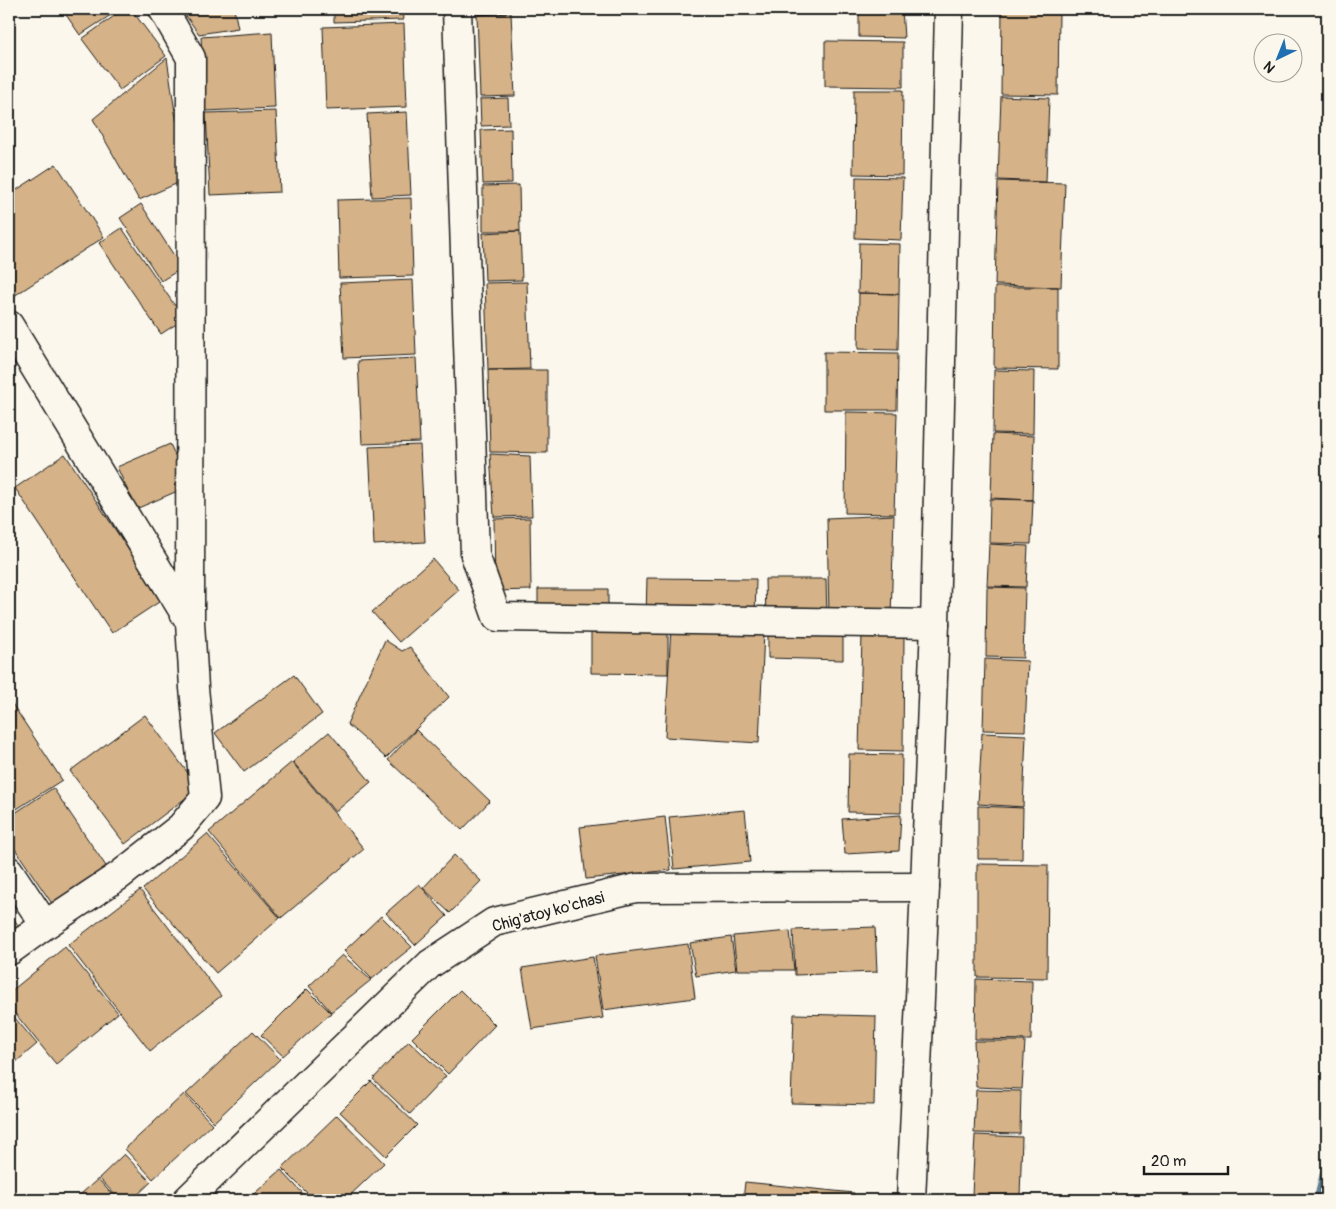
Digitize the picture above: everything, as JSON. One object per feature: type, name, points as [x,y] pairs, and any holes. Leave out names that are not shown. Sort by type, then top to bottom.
[{"type":"street","points":[[9,952],[45,925],[120,875],[181,827],[204,798],[190,622],[191,58],[163,9]]},
{"type":"street","points":[[457,9],[475,555],[497,617],[935,624]]},
{"type":"street","points":[[911,1200],[935,624],[949,9]]},
{"type":"street","points":[[9,326],[190,622]]},
{"type":"street","points":[[9,871],[45,925]]},
{"type":"street","name":"Chig'atoy ko'chasi","points":[[187,1200],[430,964],[494,922],[636,888],[925,887]]},
{"type":"building","points":[[62,9],[120,9],[80,35]]},
{"type":"building","points":[[124,9],[131,9],[166,56],[120,90],[82,39]]},
{"type":"building","points":[[181,9],[234,9],[238,28],[199,34]]},
{"type":"building","points":[[334,9],[402,9],[403,20],[334,22]]},
{"type":"building","points":[[476,9],[507,9],[507,12],[476,14]]},
{"type":"building","points":[[859,9],[902,9],[904,38],[859,37]]},
{"type":"building","points":[[1002,9],[1059,10],[1058,95],[1001,94]]},
{"type":"building","points":[[511,13],[515,96],[480,97],[477,15]]},
{"type":"building","points":[[404,24],[407,107],[326,110],[323,27]]},
{"type":"building","points":[[272,32],[275,108],[205,111],[201,37]]},
{"type":"building","points":[[825,41],[903,42],[903,87],[825,86]]},
{"type":"building","points":[[167,58],[185,180],[139,200],[93,119]]},
{"type":"building","points":[[854,90],[903,90],[902,175],[853,174]]},
{"type":"building","points":[[1001,96],[1049,98],[1046,182],[998,180]]},
{"type":"building","points":[[508,98],[509,125],[481,126],[480,99]]},
{"type":"building","points":[[276,111],[280,192],[210,195],[206,113]]},
{"type":"building","points":[[407,112],[411,195],[372,197],[367,114]]},
{"type":"building","points":[[511,129],[512,183],[483,184],[481,130]]},
{"type":"building","points":[[56,164],[104,237],[11,298],[9,295],[9,195]]},
{"type":"building","points":[[856,177],[903,178],[901,240],[855,238]]},
{"type":"building","points":[[998,181],[1065,183],[1061,287],[995,285]]},
{"type":"building","points":[[519,185],[520,231],[483,231],[483,186]]},
{"type":"building","points":[[411,198],[413,276],[339,278],[337,200]]},
{"type":"building","points":[[141,204],[182,268],[161,281],[120,218]]},
{"type":"building","points":[[122,228],[184,319],[161,334],[99,243]]},
{"type":"building","points":[[520,231],[522,280],[485,281],[483,233]]},
{"type":"building","points":[[859,243],[900,244],[899,294],[858,293]]},
{"type":"building","points":[[413,280],[416,355],[344,358],[340,283]]},
{"type":"building","points":[[527,282],[530,369],[488,370],[485,283]]},
{"type":"building","points":[[995,287],[1058,287],[1058,369],[994,368]]},
{"type":"building","points":[[859,293],[899,294],[898,350],[858,349]]},
{"type":"building","points":[[824,352],[898,353],[897,410],[824,410]]},
{"type":"building","points":[[416,358],[420,442],[362,444],[358,361]]},
{"type":"building","points":[[488,370],[547,370],[547,453],[490,452]]},
{"type":"building","points":[[994,370],[1034,371],[1033,434],[993,433]]},
{"type":"building","points":[[846,412],[897,413],[894,514],[845,513]]},
{"type":"building","points":[[993,434],[1034,436],[1032,500],[991,498]]},
{"type":"building","points":[[170,444],[189,486],[136,509],[117,467]]},
{"type":"building","points":[[420,445],[425,542],[374,545],[369,447]]},
{"type":"building","points":[[65,454],[162,600],[112,633],[15,488]]},
{"type":"building","points":[[490,454],[530,456],[532,516],[494,517]]},
{"type":"building","points":[[990,499],[1033,500],[1031,544],[989,543]]},
{"type":"building","points":[[894,515],[891,618],[829,619],[827,518]]},
{"type":"building","points":[[530,518],[531,590],[495,591],[494,519]]},
{"type":"building","points":[[989,544],[1028,546],[1026,587],[987,586]]},
{"type":"building","points":[[433,559],[459,590],[399,642],[372,612]]},
{"type":"building","points":[[647,578],[756,579],[755,618],[646,617]]},
{"type":"building","points":[[765,579],[826,579],[827,619],[766,620]]},
{"type":"building","points":[[987,587],[1025,588],[1023,658],[986,657]]},
{"type":"building","points":[[538,589],[608,589],[608,616],[538,616]]},
{"type":"building","points":[[591,627],[668,629],[668,674],[591,673]]},
{"type":"building","points":[[671,627],[764,632],[759,743],[665,737]]},
{"type":"building","points":[[768,633],[843,634],[843,660],[768,658]]},
{"type":"building","points":[[862,635],[904,636],[903,751],[859,750]]},
{"type":"building","points":[[385,640],[402,651],[410,647],[449,697],[386,758],[347,724]]},
{"type":"building","points":[[985,659],[1028,661],[1025,731],[983,730]]},
{"type":"building","points":[[294,675],[322,714],[244,772],[215,733]]},
{"type":"building","points":[[9,699],[62,780],[9,814]]},
{"type":"building","points":[[145,715],[199,788],[125,844],[70,771]]},
{"type":"building","points":[[416,730],[490,801],[462,830],[388,760]]},
{"type":"building","points":[[329,732],[371,782],[335,812],[293,762]]},
{"type":"building","points":[[982,733],[1026,735],[1023,807],[978,804]]},
{"type":"building","points":[[849,754],[902,755],[901,813],[848,812]]},
{"type":"building","points":[[292,762],[364,849],[281,918],[209,832]]},
{"type":"building","points":[[53,788],[112,875],[57,911],[9,840],[9,817]]},
{"type":"building","points":[[978,806],[1023,808],[1022,859],[978,859]]},
{"type":"building","points":[[745,810],[750,862],[674,869],[669,817]]},
{"type":"building","points":[[901,815],[899,851],[845,854],[842,819]]},
{"type":"building","points":[[665,817],[671,870],[586,879],[580,827]]},
{"type":"building","points":[[207,834],[280,918],[216,973],[143,889]]},
{"type":"building","points":[[454,855],[481,881],[450,913],[423,888]]},
{"type":"building","points":[[977,864],[1048,865],[1047,978],[977,977]]},
{"type":"building","points":[[419,884],[447,916],[415,945],[386,913]]},
{"type":"building","points":[[140,890],[221,996],[150,1051],[68,945]]},
{"type":"building","points":[[9,911],[21,930],[9,938]]},
{"type":"building","points":[[381,916],[412,947],[372,979],[344,951]]},
{"type":"building","points":[[875,927],[877,972],[795,975],[793,930]]},
{"type":"building","points":[[790,931],[794,970],[737,970],[733,936]]},
{"type":"building","points":[[731,937],[736,970],[696,976],[690,943]]},
{"type":"building","points":[[688,944],[695,998],[603,1010],[595,956]]},
{"type":"building","points":[[65,947],[118,1013],[56,1064],[9,1006],[9,993]]},
{"type":"building","points":[[342,955],[371,980],[331,1012],[309,986]]},
{"type":"building","points":[[593,957],[603,1018],[532,1029],[522,968]]},
{"type":"building","points":[[976,979],[1032,981],[1031,1040],[975,1039]]},
{"type":"building","points":[[307,989],[331,1013],[283,1056],[261,1035]]},
{"type":"building","points":[[460,990],[495,1025],[448,1074],[412,1038]]},
{"type":"building","points":[[9,1011],[37,1044],[9,1068]]},
{"type":"building","points":[[794,1014],[876,1016],[874,1105],[791,1103]]},
{"type":"building","points":[[253,1031],[280,1059],[214,1122],[186,1094]]},
{"type":"building","points":[[409,1041],[446,1076],[410,1114],[373,1079]]},
{"type":"building","points":[[974,1041],[1025,1041],[1022,1089],[976,1087]]},
{"type":"building","points":[[371,1081],[417,1125],[386,1156],[340,1112]]},
{"type":"building","points":[[976,1090],[1021,1091],[1020,1134],[974,1133]]},
{"type":"building","points":[[184,1094],[212,1124],[153,1179],[125,1149]]},
{"type":"building","points":[[337,1115],[384,1163],[345,1200],[314,1200],[282,1168]]},
{"type":"building","points":[[975,1135],[1022,1137],[1020,1197],[972,1195]]},
{"type":"building","points":[[124,1154],[151,1182],[132,1200],[120,1200],[99,1178]]},
{"type":"building","points":[[281,1170],[309,1200],[247,1200]]},
{"type":"building","points":[[98,1179],[117,1200],[74,1200]]},
{"type":"building","points":[[745,1182],[854,1193],[853,1200],[743,1200]]},
{"type":"building","points":[[973,1196],[1021,1199],[1021,1200],[972,1200]]},
{"type":"waterway","points":[[1318,1200],[1327,1163]]}]
